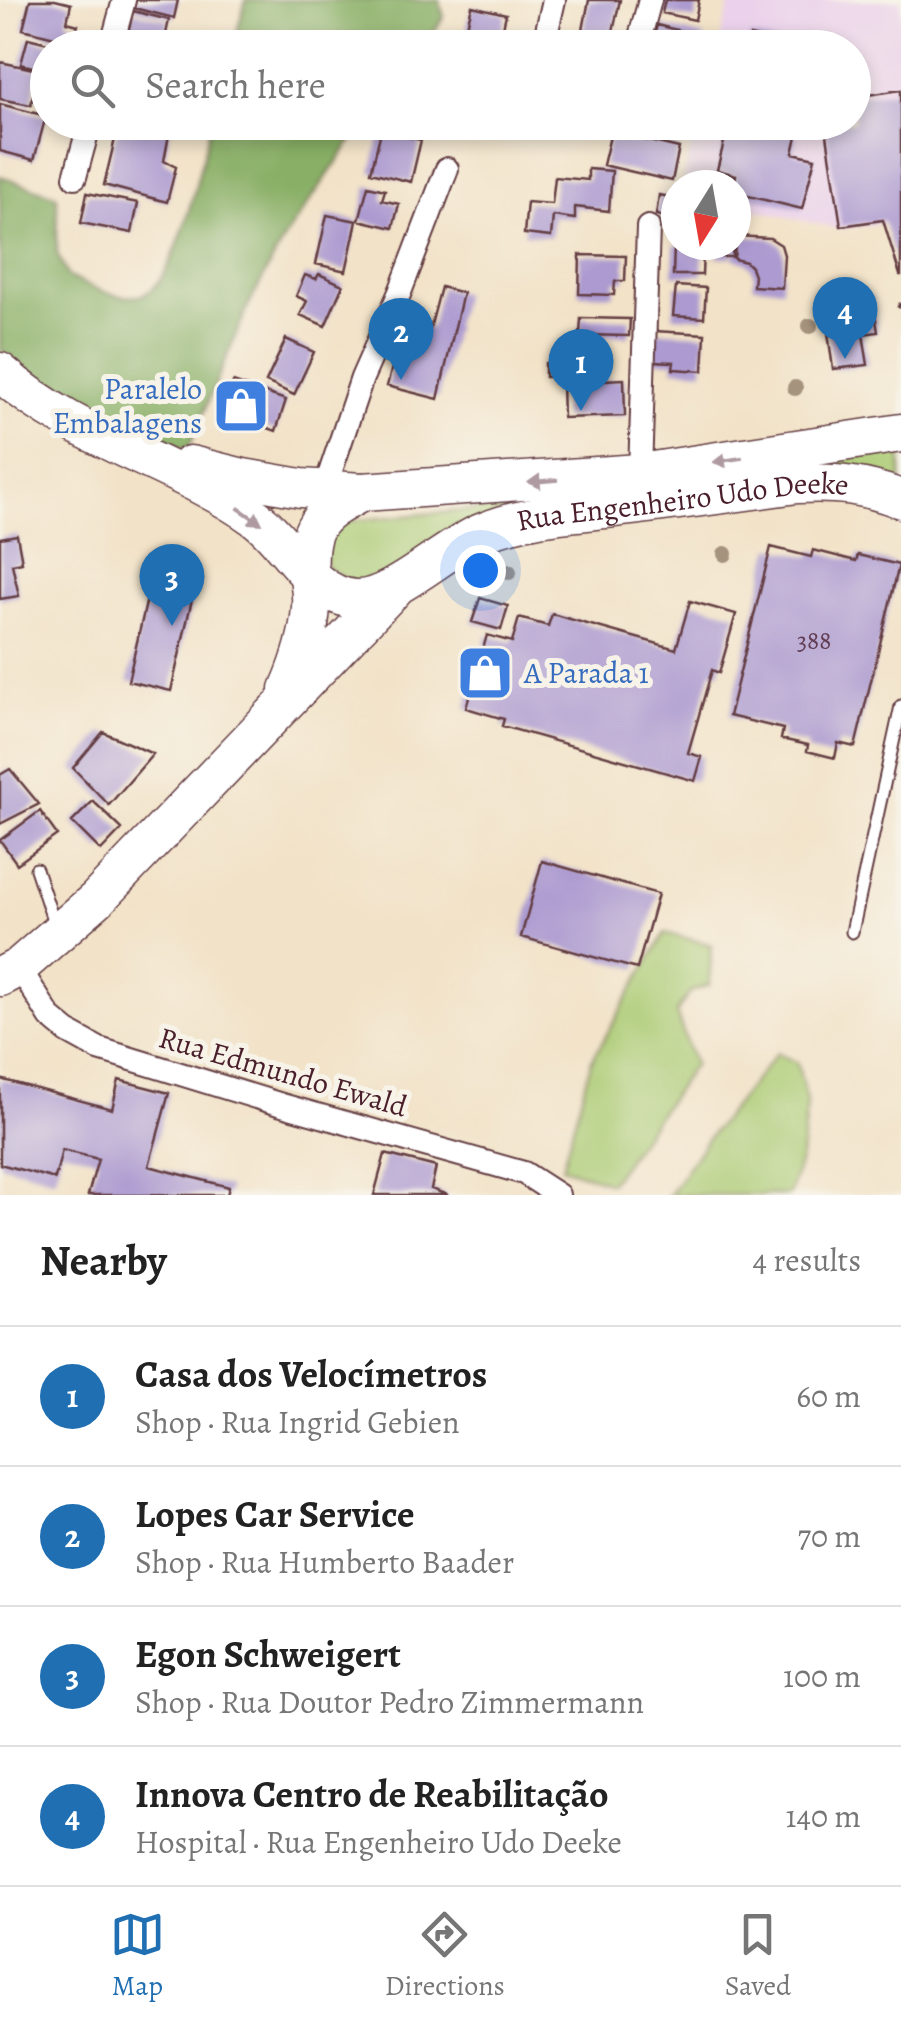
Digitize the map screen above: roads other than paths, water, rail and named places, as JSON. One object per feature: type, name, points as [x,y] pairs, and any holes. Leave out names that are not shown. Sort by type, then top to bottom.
[{"type":"main road","points":[[0,372],[68,420],[134,452]]},
{"type":"main road","name":"Rua Engenheiro Udo Deeke","points":[[134,452],[243,478],[324,491],[362,492],[640,473],[901,432]]},
{"type":"main road","name":"Rua Engenheiro Udo Deeke","points":[[134,452],[258,520],[320,585],[351,599],[364,599],[399,584],[482,532],[533,518],[832,482],[870,488],[901,499]]},
{"type":"main road","points":[[282,705],[309,632],[309,543],[315,525],[331,508],[362,492]]},
{"type":"main road","points":[[9,972],[58,935],[154,842],[399,584]]},
{"type":"street","points":[[116,30],[124,0]]},
{"type":"street","points":[[547,30],[554,0]]},
{"type":"street","points":[[642,30],[650,0]]},
{"type":"street","points":[[75,178],[85,140]]},
{"type":"street","points":[[324,491],[362,378],[447,169]]},
{"type":"street","points":[[640,473],[648,227]]},
{"type":"street","name":"Rua Edmundo Ewald","points":[[9,972],[50,1017],[99,1049],[524,1173],[558,1195]]},
{"type":"lane","points":[[852,932],[901,706]]},
{"type":"lane","points":[[36,869],[58,935]]},
{"type":"place","name":"Innova Centro de Reabilitação","points":[[845,359]]},
{"type":"place","name":"Lopes Car Service","points":[[401,380]]},
{"type":"place","name":"Paralelo Embalagens","points":[[241,406]]},
{"type":"place","name":"Casa dos Velocímetros","points":[[581,411]]},
{"type":"place","name":"Egon Schweigert","points":[[172,626]]},
{"type":"place","name":"A Parada 1","points":[[485,673]]}]
